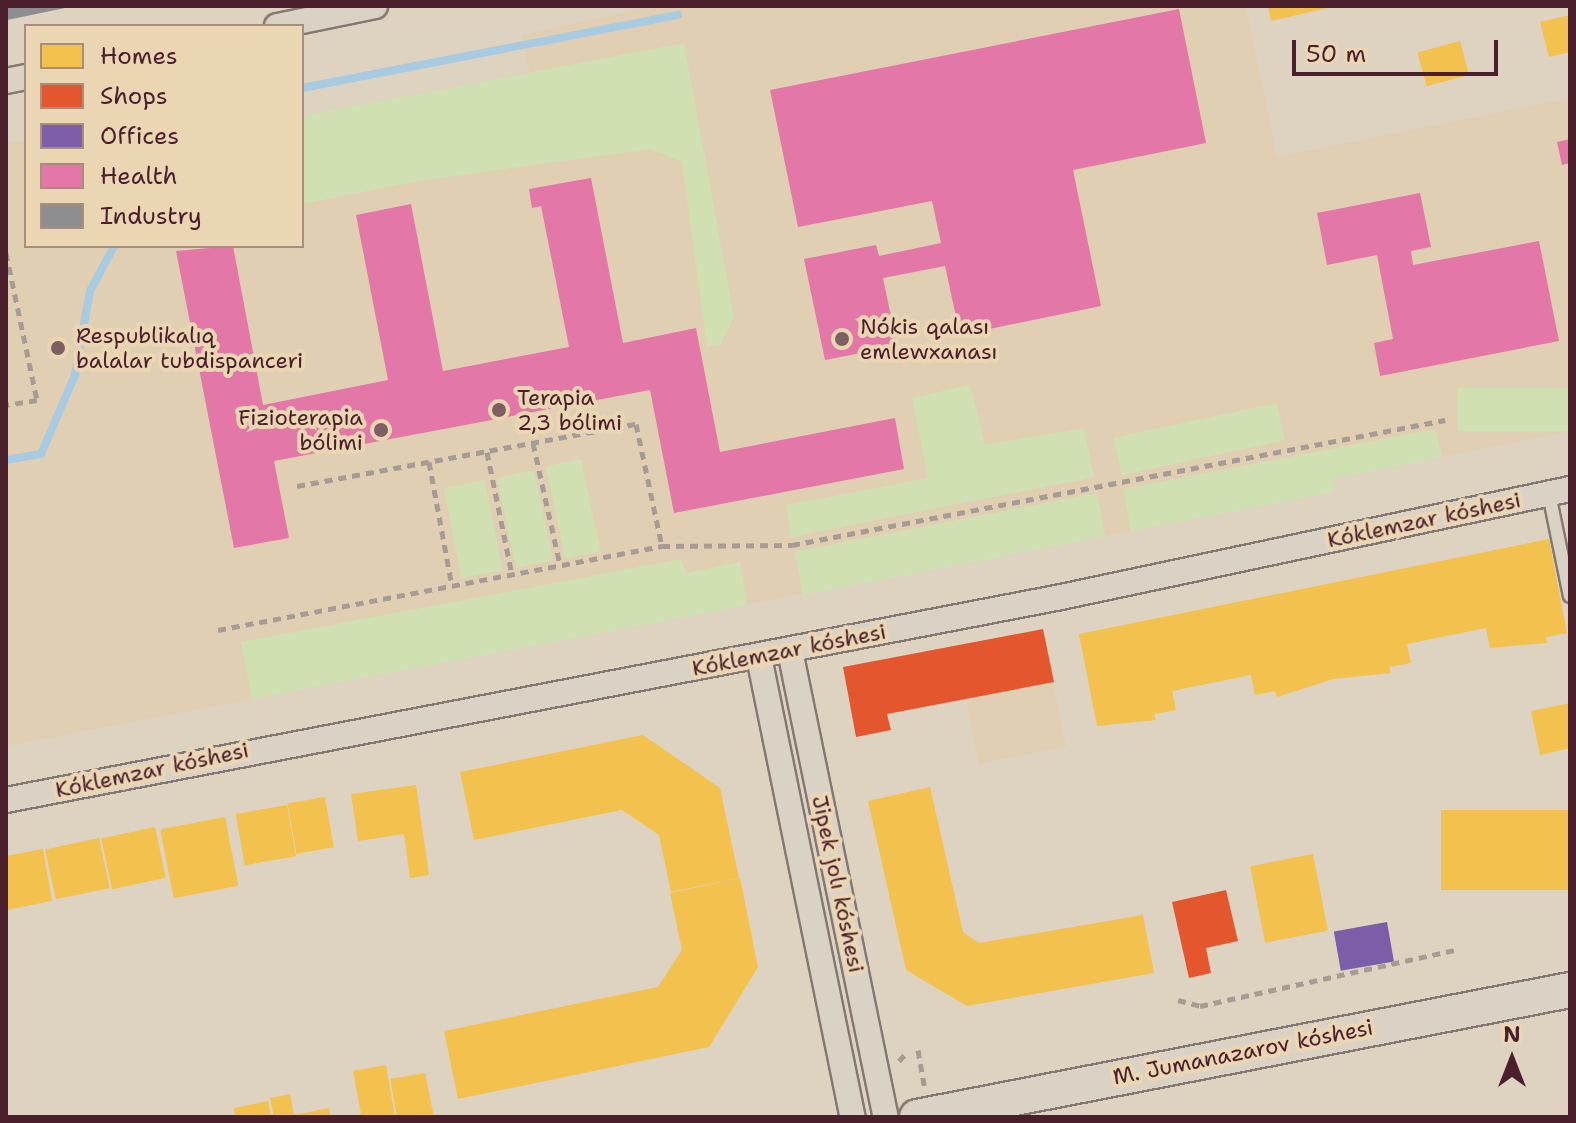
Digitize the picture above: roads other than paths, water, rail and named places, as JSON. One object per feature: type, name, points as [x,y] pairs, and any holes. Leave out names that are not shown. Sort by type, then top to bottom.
[{"type":"main road","name":"M. Jumanazarov kóshesi","points":[[921,1103],[1570,990]]},
{"type":"street","points":[[287,24],[375,6]]},
{"type":"street","name":"Kóklemzar kóshesi","points":[[6,800],[790,651],[1559,492]]},
{"type":"street","name":"Jipek jolı kóshesi","points":[[790,651],[886,1117]]},
{"type":"street","name":"Jipek jolı kóshesi","points":[[759,657],[853,1117]]},
{"type":"lane","points":[[1559,492],[1570,596]]},
{"type":"waterway","points":[[304,88],[678,15]]},
{"type":"waterway","points":[[6,460],[41,454],[75,375],[90,291],[113,248]]},
{"type":"place","name":"Nókis qalası emlewxanası","points":[[842,339]]},
{"type":"place","name":"Respublikalıq balalar tubdispanceri","points":[[58,348]]},
{"type":"place","name":"Terapia 2,3 bólimi","points":[[499,410]]},
{"type":"place","name":"Fizioterapia bólimi","points":[[381,430]]}]
